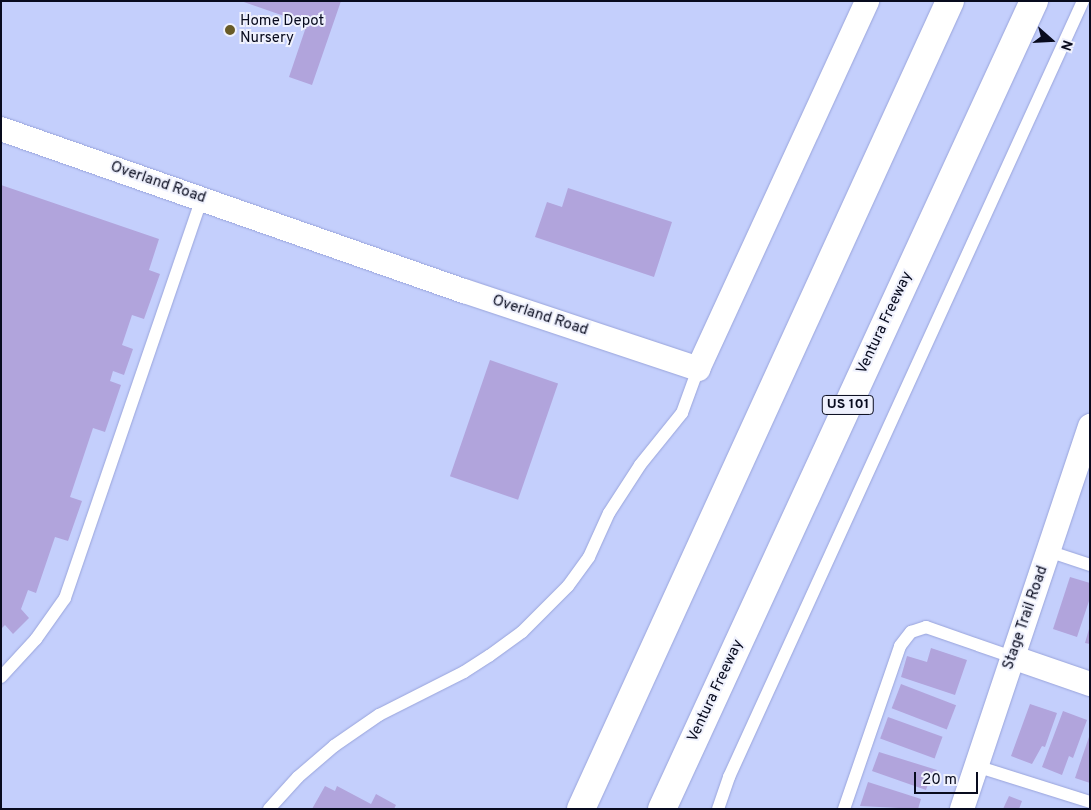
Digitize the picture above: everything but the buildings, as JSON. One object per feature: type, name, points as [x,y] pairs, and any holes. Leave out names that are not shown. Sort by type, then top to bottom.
[{"type":"highway","points":[[581,809],[950,1]]},
{"type":"highway","name":"Ventura Freeway","points":[[662,809],[1034,1]]},
{"type":"street","points":[[698,369],[867,1]]},
{"type":"street","name":"Overland Road","points":[[1,129],[464,291],[698,369]]},
{"type":"street","name":"Stage Trail Road","points":[[962,809],[1090,426]]},
{"type":"street","points":[[1012,657],[1090,684]]},
{"type":"lane","points":[[718,809],[733,768],[1084,1]]},
{"type":"lane","points":[[1,677],[36,639],[65,598],[202,198]]},
{"type":"lane","points":[[269,809],[298,777],[334,746],[379,715],[464,672],[489,656],[522,632],[568,586],[589,557],[609,514],[640,465],[682,413],[698,369]]},
{"type":"lane","points":[[1048,551],[1090,565]]},
{"type":"lane","points":[[844,809],[900,646],[911,632],[926,627],[1012,657]]},
{"type":"lane","points":[[976,766],[1075,803],[1090,802]]},
{"type":"place","name":"Home Depot Nursery","points":[[230,30]]}]
